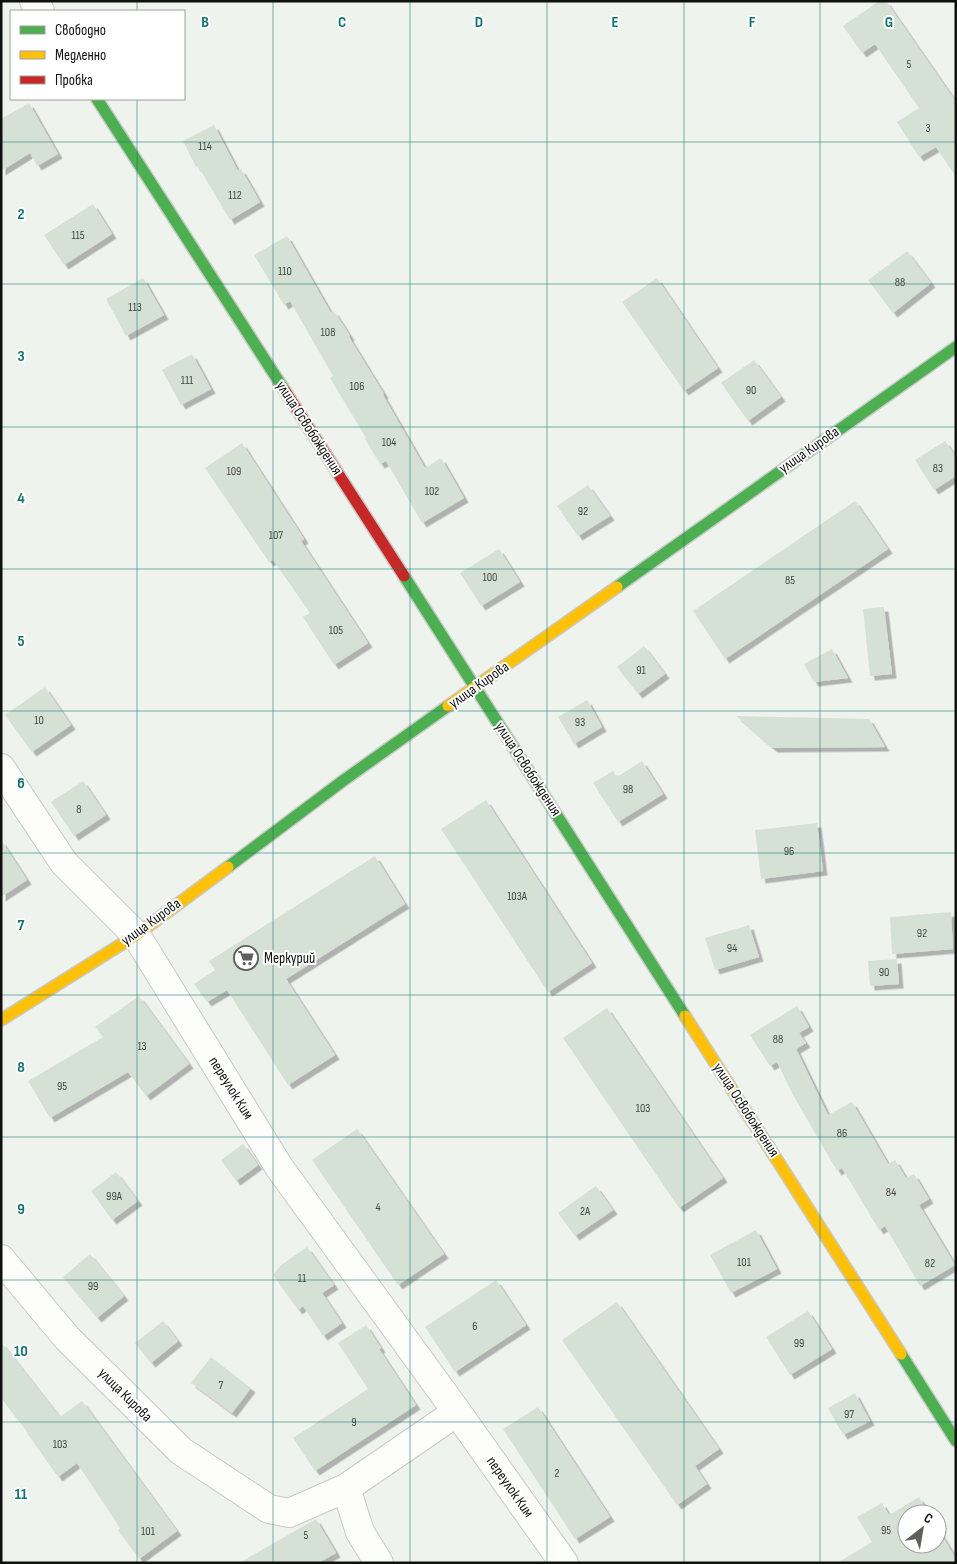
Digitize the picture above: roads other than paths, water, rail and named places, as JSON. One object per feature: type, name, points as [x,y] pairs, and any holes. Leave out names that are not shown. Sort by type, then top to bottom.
[{"type":"street","name":"улица Освобождения","points":[[98,100],[476,687],[956,1441]]},
{"type":"street","name":"улица Кирова","points":[[1,1020],[136,935],[344,780],[956,347]]},
{"type":"street","name":"переулок Ким","points":[[1,768],[64,863],[136,935],[280,1167],[564,1563]]},
{"type":"street","name":"улица Кирова","points":[[1,1259],[67,1338],[181,1451],[269,1509],[290,1513],[346,1488]]},
{"type":"street","points":[[379,1563],[360,1532],[346,1488],[457,1412]]},
{"type":"place","name":"Меркурий","points":[[246,958]]}]
